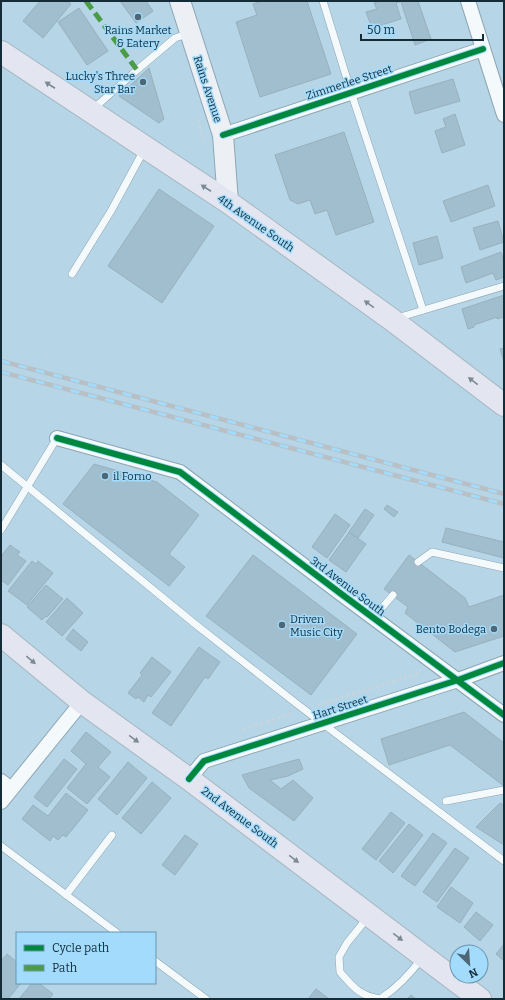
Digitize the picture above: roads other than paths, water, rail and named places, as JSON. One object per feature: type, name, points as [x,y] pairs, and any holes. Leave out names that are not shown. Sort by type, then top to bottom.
[{"type":"main road","name":"4th Avenue South","points":[[5,58],[91,112],[228,202],[391,319],[504,405]]},
{"type":"main road","name":"2nd Avenue South","points":[[1,635],[82,702],[188,778],[480,999]]},
{"type":"street","name":"Rains Avenue","points":[[180,1],[223,135],[228,202]]},
{"type":"street","points":[[468,1],[504,115]]},
{"type":"street","name":"Zimmerlee Street","points":[[223,135],[483,49]]},
{"type":"street","name":"3rd Avenue South","points":[[57,438],[180,472],[504,715]]},
{"type":"street","name":"Hart Street","points":[[188,778],[204,761],[458,680],[504,663]]},
{"type":"street","points":[[1,802],[6,785],[82,702]]},
{"type":"lane","points":[[323,1],[351,92],[423,310]]},
{"type":"lane","points":[[91,112],[136,70],[175,38],[190,33]]},
{"type":"lane","points":[[72,274],[111,211],[145,148]]},
{"type":"lane","points":[[391,319],[504,286]]},
{"type":"lane","points":[[1,530],[57,438]]},
{"type":"lane","points":[[1,465],[189,619],[304,710],[504,861]]},
{"type":"lane","points":[[418,562],[432,552],[504,568]]},
{"type":"lane","points":[[373,618],[393,595]]},
{"type":"lane","points":[[446,801],[504,790]]},
{"type":"lane","points":[[66,895],[112,835]]},
{"type":"lane","points":[[1,846],[116,932]]},
{"type":"lane","points":[[370,915],[347,943],[339,957],[340,972],[357,991],[380,999],[398,986],[424,956]]},
{"type":"lane","points":[[156,962],[206,999]]},
{"type":"railway","points":[[1,361],[504,494]]},
{"type":"railway","points":[[1,372],[504,504]]},
{"type":"place","name":"Rains Market & Eatery","points":[[138,17]]},
{"type":"place","name":"Lucky's Three Star Bar","points":[[143,82]]},
{"type":"place","name":"il Forno","points":[[105,476]]},
{"type":"place","name":"Driven Music City","points":[[282,625]]},
{"type":"place","name":"Bento Bodega","points":[[494,629]]}]
